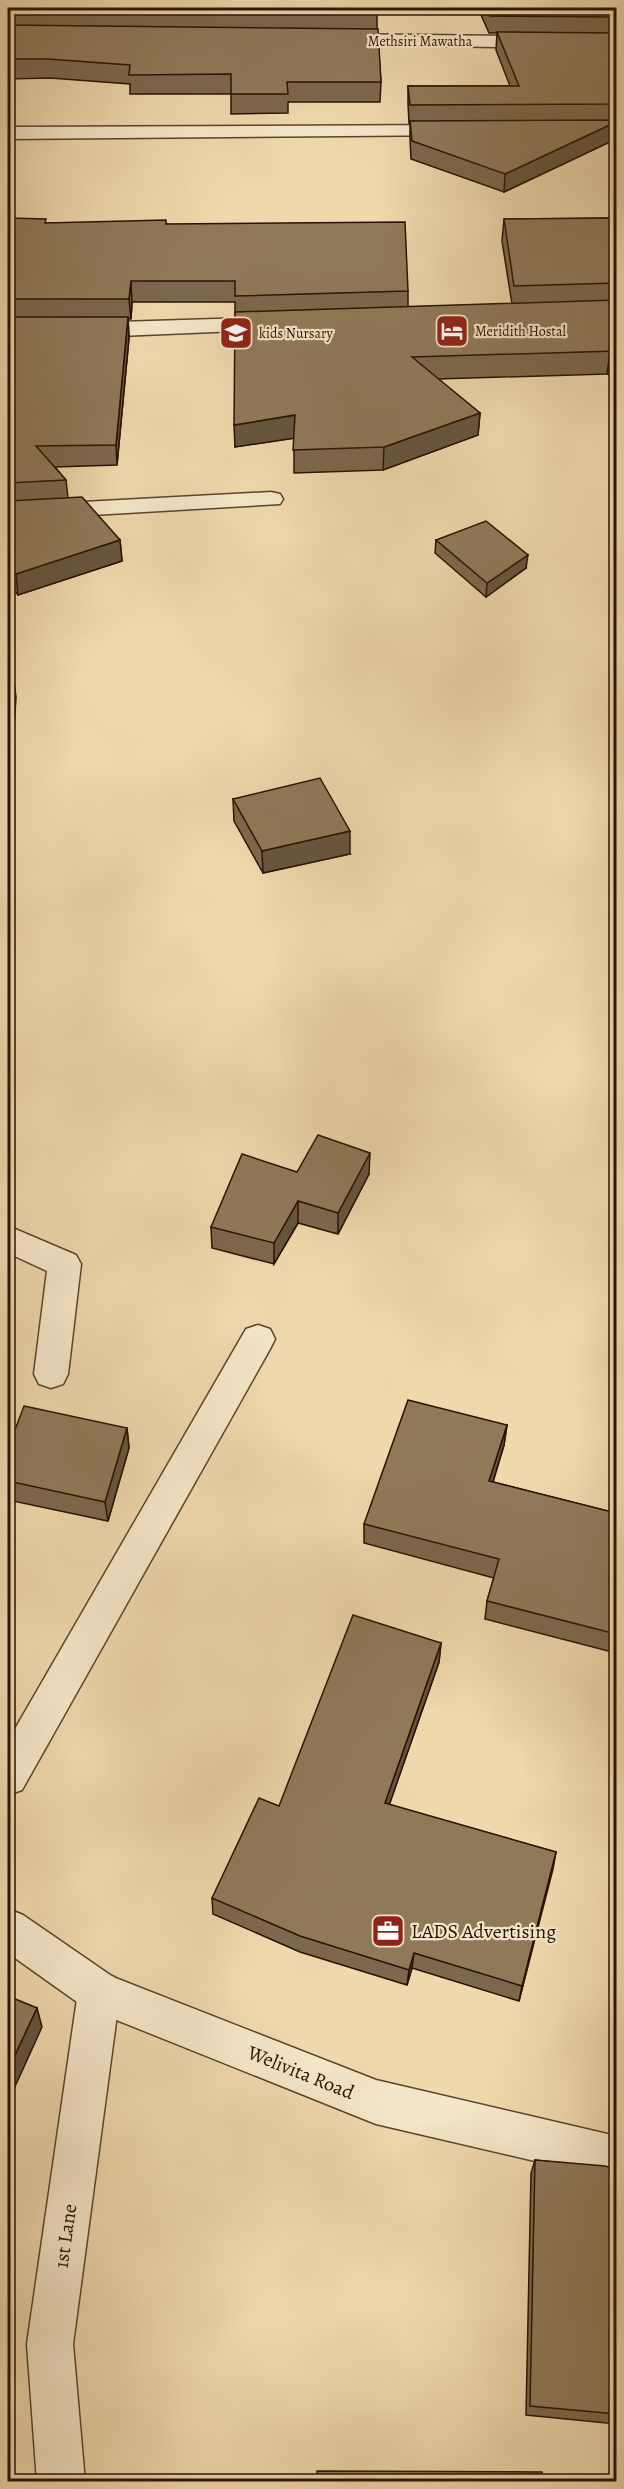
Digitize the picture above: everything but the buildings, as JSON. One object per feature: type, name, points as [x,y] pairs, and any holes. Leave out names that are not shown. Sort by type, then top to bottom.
[{"type":"street","name":"Methsiri Mawatha","points":[[320,40],[616,43]]},
{"type":"street","points":[[8,133],[473,130]]},
{"type":"street","points":[[8,327],[119,329],[297,324]]},
{"type":"street","points":[[8,513],[271,500]]},
{"type":"street","points":[[8,1239],[64,1264],[51,1374]]},
{"type":"street","points":[[8,1777],[258,1339]]},
{"type":"street","name":"Welivita Road","points":[[8,1929],[99,1992],[376,2102],[616,2158]]},
{"type":"street","name":"1st Lane","points":[[61,2481],[50,2344],[99,1992]]},
{"type":"place","name":"Meridith Hostal","points":[[452,331]]},
{"type":"place","name":"kids Nursary","points":[[236,333]]},
{"type":"place","name":"LADS Advertising","points":[[388,1931]]}]
